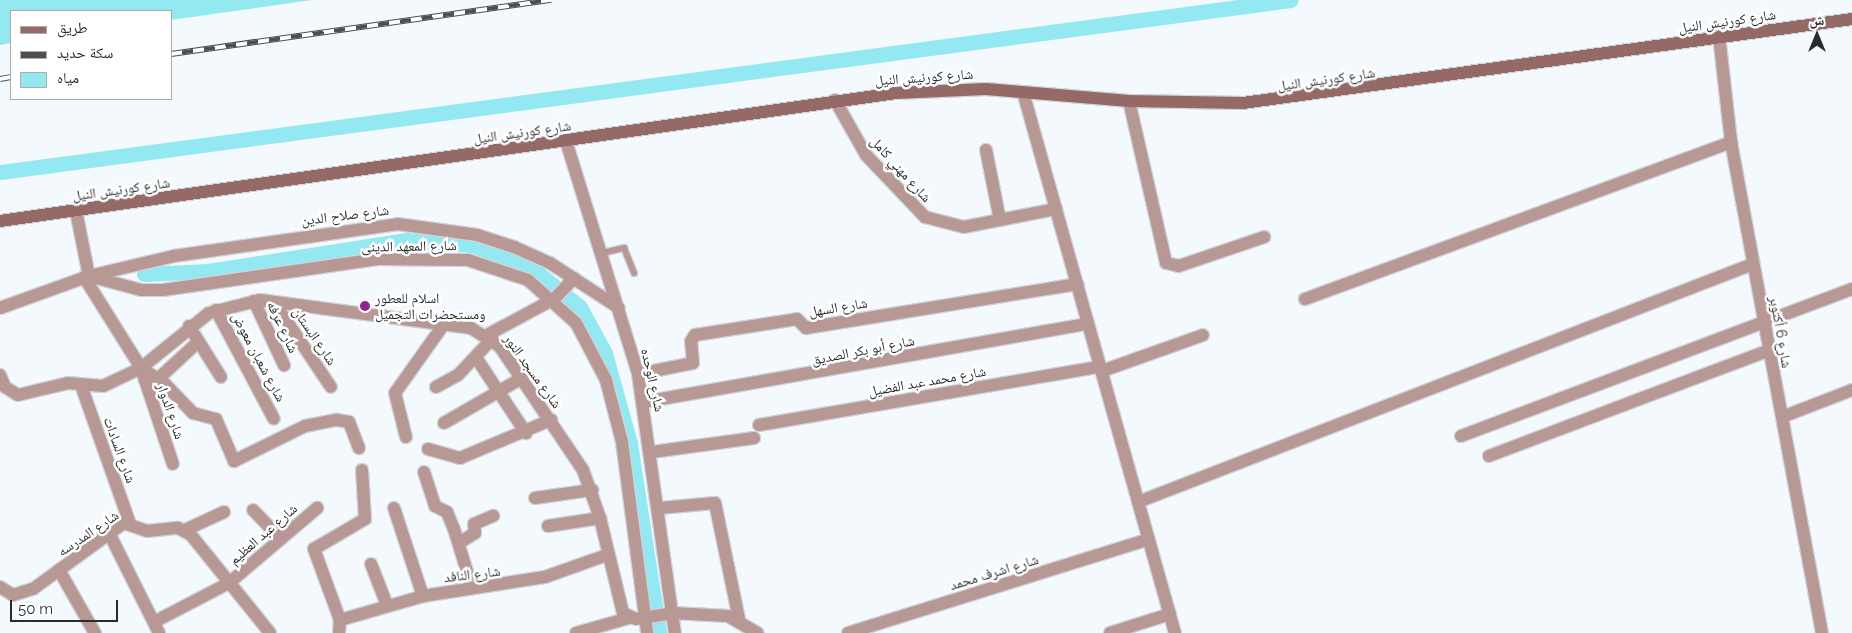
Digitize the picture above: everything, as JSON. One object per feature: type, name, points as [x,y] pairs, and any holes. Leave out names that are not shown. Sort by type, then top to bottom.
[{"type":"main road","name":"شارع كورنيش النيل","points":[[0,222],[566,141],[835,100],[945,89],[1023,92],[1129,101],[1196,104],[1300,99],[1718,36],[1852,20]]},
{"type":"street","name":"شارع 6 أكتوبر","points":[[1718,36],[1731,142],[1822,633]]},
{"type":"street","points":[[1023,92],[1175,633]]},
{"type":"street","name":"شارع مهني كامل","points":[[835,100],[866,155],[925,217],[951,226],[1000,220],[1056,209]]},
{"type":"street","points":[[1129,101],[1166,263],[1179,266],[1264,237]]},
{"type":"street","name":"شارع الوحده","points":[[566,141],[638,374],[652,452],[675,633]]},
{"type":"street","points":[[1305,299],[1731,142]]},
{"type":"street","points":[[986,150],[1000,220]]},
{"type":"street","points":[[76,211],[86,276],[141,368],[158,379],[193,413],[216,419],[234,461],[305,426],[337,420],[349,422],[359,448]]},
{"type":"street","name":"شارع صلاح الدين","points":[[86,276],[193,253],[398,224],[477,235],[514,247],[574,278],[619,308]]},
{"type":"street","name":"شارع المعهد الدينى","points":[[86,276],[141,290],[163,290],[378,259],[436,258],[499,267],[554,299],[592,351],[616,410],[647,633]]},
{"type":"street","points":[[1138,502],[1753,264]]},
{"type":"street","points":[[0,308],[86,276]]},
{"type":"street","points":[[436,387],[477,359],[490,337],[554,299],[574,278]]},
{"type":"street","name":"شارع السهل","points":[[638,374],[693,363],[691,341],[695,335],[797,319],[806,328],[1077,284]]},
{"type":"street","points":[[1461,436],[1852,289]]},
{"type":"street","name":"شارع مسجد النور","points":[[0,375],[5,387],[18,395],[68,383],[82,388],[123,379],[141,368],[189,326],[216,310],[254,301],[444,324],[490,337],[522,378],[551,420],[592,490],[620,607],[629,618]]},
{"type":"street","name":"شارع عرفه","points":[[254,301],[284,365]]},
{"type":"street","name":"شارع البستان","points":[[274,302],[331,388]]},
{"type":"street","name":"شارع شعبان معوض","points":[[216,310],[274,419]]},
{"type":"street","points":[[267,329],[286,320]]},
{"type":"street","points":[[406,437],[395,393],[444,324]]},
{"type":"street","name":"شارع أبو بكر الصديق","points":[[644,402],[1088,324]]},
{"type":"street","points":[[189,326],[221,377]]},
{"type":"street","name":"شارع محمد عبد الفضيل","points":[[759,425],[1101,369],[1203,335]]},
{"type":"street","points":[[158,379],[198,342]]},
{"type":"street","points":[[1489,456],[1769,350]]},
{"type":"street","points":[[477,359],[500,391],[526,433]]},
{"type":"street","name":"شارع الدوار","points":[[141,368],[173,464]]},
{"type":"street","points":[[444,423],[522,378]]},
{"type":"street","name":"شارع السادات","points":[[82,388],[129,521]]},
{"type":"street","points":[[1782,417],[1852,390]]},
{"type":"street","points":[[428,449],[460,458],[526,433],[551,420]]},
{"type":"street","points":[[652,452],[754,438]]},
{"type":"street","points":[[340,626],[314,551],[365,519],[362,470]]},
{"type":"street","points":[[424,472],[435,506],[447,512],[472,588]]},
{"type":"street","points":[[535,498],[592,490]]},
{"type":"street","points":[[660,508],[715,504],[739,620]]},
{"type":"street","name":"شارع عبد العظيم","points":[[156,627],[229,583],[317,508]]},
{"type":"street","points":[[394,508],[423,596]]},
{"type":"street","points":[[253,510],[281,539]]},
{"type":"street","points":[[224,512],[185,530],[270,633]]},
{"type":"street","points":[[458,543],[475,533],[474,524],[493,516]]},
{"type":"street","points":[[548,526],[600,518]]},
{"type":"street","name":"شارع المدرسه","points":[[0,587],[13,595],[24,594],[109,533],[129,521],[148,532],[185,530]]},
{"type":"street","points":[[109,533],[156,627]]},
{"type":"street","name":"شارع اشرف محمد","points":[[848,633],[1149,539]]},
{"type":"street","name":"شارع النافد","points":[[340,626],[387,605],[423,596],[544,577],[607,555]]},
{"type":"street","points":[[372,564],[387,605]]},
{"type":"street","points":[[59,570],[95,633]]},
{"type":"street","points":[[576,633],[629,618],[672,614],[739,620],[757,633]]},
{"type":"street","points":[[1110,633],[1170,614]]},
{"type":"lane","points":[[602,253],[624,248],[634,273]]},
{"type":"water","points":[[0,0],[312,0],[172,20],[172,10],[10,10],[10,43],[0,45]]},
{"type":"waterway","points":[[0,172],[1291,0]]},
{"type":"waterway","points":[[144,274],[208,271],[407,240],[472,245],[532,268],[580,307],[605,353],[630,443],[659,633]]},
{"type":"railway","points":[[172,54],[551,0]]},
{"type":"railway","points":[[0,79],[10,77]]},
{"type":"place","name":"اسلام للعطور ومستحضرات التجميل","points":[[365,306]]}]
